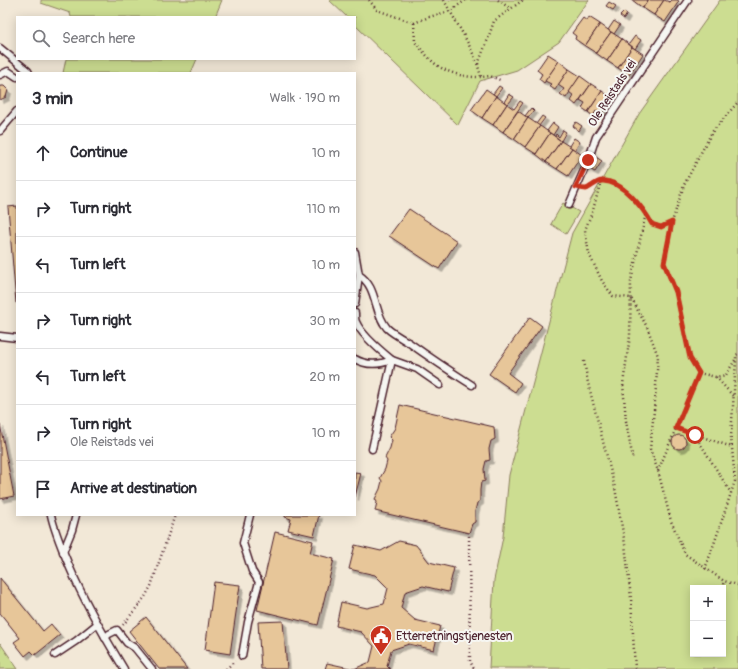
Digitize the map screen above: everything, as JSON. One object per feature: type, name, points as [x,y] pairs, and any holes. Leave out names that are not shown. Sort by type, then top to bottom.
[{"type":"lane","name":"Ole Reistads vei","points":[[569,205],[596,137],[688,0]]},
{"type":"lane","points":[[0,48],[28,72]]},
{"type":"lane","points":[[0,76],[8,72],[16,76]]},
{"type":"lane","points":[[0,131],[16,112]]},
{"type":"lane","points":[[356,258],[359,275],[356,297]]},
{"type":"lane","points":[[359,275],[365,278],[370,287],[375,298],[378,313],[388,328],[472,385]]},
{"type":"lane","points":[[356,325],[372,343],[392,360],[417,369],[440,385]]},
{"type":"lane","points":[[0,336],[16,338]]},
{"type":"lane","points":[[356,360],[360,362],[381,365],[392,360]]},
{"type":"lane","points":[[372,450],[392,360]]},
{"type":"lane","points":[[51,516],[63,552],[81,594],[124,669]]},
{"type":"lane","points":[[63,552],[76,516]]},
{"type":"lane","points":[[242,656],[248,622],[259,582],[252,572],[243,543],[250,516]]},
{"type":"lane","points":[[55,655],[97,624]]},
{"type":"lane","points":[[105,638],[117,630],[127,643],[136,648],[152,669]]},
{"type":"path","points":[[369,0],[377,10],[414,24],[429,17],[450,11],[466,0]]},
{"type":"path","points":[[444,0],[478,65],[481,77]]},
{"type":"path","points":[[498,0],[511,9]]},
{"type":"path","points":[[478,65],[494,21],[523,0]]},
{"type":"path","points":[[414,24],[415,42],[433,62],[451,72],[470,78],[490,76],[500,80]]},
{"type":"path","points":[[736,360],[726,375],[716,376],[699,373],[690,358],[676,292],[664,263],[672,222],[684,185],[712,132],[738,102]]},
{"type":"path","points":[[576,187],[587,189],[601,181],[615,183],[632,197],[646,213],[652,224],[661,227],[672,222]]},
{"type":"path","points":[[601,181],[593,210],[585,230],[589,254],[602,281],[614,296],[631,298]]},
{"type":"path","points":[[634,460],[626,421],[623,384],[630,336],[631,281],[646,213]]},
{"type":"path","points":[[631,298],[647,327],[658,356],[650,449],[658,471],[671,521],[685,554],[704,569],[724,581],[738,585]]},
{"type":"path","points":[[704,569],[714,544],[734,481],[731,437],[736,355],[738,354]]},
{"type":"path","points":[[584,360],[615,488],[625,544],[631,598],[635,669]]},
{"type":"path","points":[[658,471],[699,373]]},
{"type":"path","points":[[716,376],[733,396]]},
{"type":"path","points":[[676,428],[732,448]]},
{"type":"path","points":[[695,435],[731,493]]},
{"type":"path","points":[[117,630],[121,628],[138,607],[151,586],[175,516]]},
{"type":"path","points":[[469,536],[470,661],[474,669]]},
{"type":"path","points":[[723,585],[724,581]]},
{"type":"green space","points":[[41,0],[222,0],[215,16],[71,16],[70,13],[41,3]]},
{"type":"green space","points":[[329,0],[589,0],[559,42],[517,70],[480,81],[458,125],[356,26],[356,16],[346,16]]},
{"type":"green space","points":[[720,0],[738,0],[738,669],[489,668],[494,580],[503,537],[509,475],[572,233],[639,114]]},
{"type":"green space","points":[[66,60],[197,60],[191,72],[63,72]]},
{"type":"green space","points":[[563,203],[579,212],[566,234],[551,224]]},
{"type":"green space","points":[[0,643],[18,669],[0,669]]},
{"type":"building","points":[[632,0],[648,0],[643,8]]},
{"type":"building","points":[[648,0],[664,0],[654,15],[643,8]]},
{"type":"building","points":[[664,0],[670,2],[672,0],[679,1],[665,22],[654,15]]},
{"type":"building","points":[[609,2],[616,6],[613,10],[606,6]]},
{"type":"building","points":[[624,12],[627,14],[624,19],[620,16]]},
{"type":"building","points":[[589,17],[600,24],[585,46],[575,39],[576,36],[572,33],[583,18],[587,21]]},
{"type":"building","points":[[614,21],[620,25],[614,34],[608,30]]},
{"type":"building","points":[[600,24],[611,32],[596,53],[585,46]]},
{"type":"building","points":[[611,32],[622,39],[607,61],[596,53]]},
{"type":"building","points":[[635,36],[641,40],[635,49],[629,44]]},
{"type":"building","points":[[622,39],[632,47],[618,68],[607,61]]},
{"type":"building","points":[[632,47],[643,54],[629,75],[618,68]]},
{"type":"building","points":[[548,54],[559,61],[544,83],[539,79],[542,74],[537,70]]},
{"type":"building","points":[[559,61],[569,69],[555,90],[549,86],[551,84],[545,81]]},
{"type":"building","points":[[569,69],[580,76],[566,98],[560,94],[564,89],[558,85]]},
{"type":"building","points":[[580,76],[591,84],[576,105],[571,101],[574,96],[569,92]]},
{"type":"building","points":[[591,84],[602,91],[588,112],[582,108],[585,103],[580,100]]},
{"type":"building","points":[[0,86],[4,86],[8,90],[6,97],[0,100]]},
{"type":"building","points":[[499,86],[502,88],[496,96],[493,94]]},
{"type":"building","points":[[486,89],[496,96],[482,118],[471,110]]},
{"type":"building","points":[[602,91],[612,98],[601,114],[596,111],[593,116],[588,112]]},
{"type":"building","points":[[509,94],[514,97],[508,104],[504,102]]},
{"type":"building","points":[[496,96],[507,104],[493,125],[482,118]]},
{"type":"building","points":[[520,101],[523,103],[503,132],[493,125],[507,104],[514,109]]},
{"type":"building","points":[[531,108],[534,111],[528,118],[525,116]]},
{"type":"building","points":[[518,111],[528,118],[514,139],[503,132]]},
{"type":"building","points":[[542,116],[545,118],[539,126],[536,124]]},
{"type":"building","points":[[528,118],[540,126],[525,147],[514,139]]},
{"type":"building","points":[[576,122],[582,126],[579,131],[573,126]]},
{"type":"building","points":[[553,123],[558,127],[553,135],[547,131]]},
{"type":"building","points":[[540,126],[550,133],[536,154],[525,147]]},
{"type":"building","points":[[563,130],[566,132],[561,141],[555,136],[556,134],[559,137]]},
{"type":"building","points":[[550,133],[561,141],[546,162],[536,154]]},
{"type":"building","points":[[574,138],[580,142],[575,150],[569,146]]},
{"type":"building","points":[[561,141],[572,148],[557,169],[546,162]]},
{"type":"building","points":[[572,148],[582,155],[568,176],[557,169]]},
{"type":"building","points":[[596,157],[602,161],[595,172],[589,169]]},
{"type":"building","points":[[16,206],[16,303],[8,207]]},
{"type":"building","points":[[409,209],[457,241],[439,269],[389,236]]},
{"type":"building","points":[[530,317],[542,326],[508,373],[521,383],[515,392],[489,374]]},
{"type":"building","points":[[400,405],[494,427],[495,439],[491,441],[489,449],[490,460],[486,461],[484,469],[485,481],[481,482],[480,501],[477,503],[475,522],[472,524],[469,533],[375,511],[377,502],[375,499],[382,481],[380,478],[385,469],[387,461],[385,458],[392,440],[389,437],[395,428]]},
{"type":"building","points":[[0,424],[14,496],[0,499]]},
{"type":"building","points":[[679,435],[684,437],[686,442],[684,447],[679,449],[674,447],[672,442],[674,437]]},
{"type":"building","points":[[356,472],[361,473],[356,493]]},
{"type":"building","points":[[319,516],[314,536],[288,530],[291,519],[285,517]]},
{"type":"building","points":[[275,532],[313,541],[310,553],[334,559],[318,625],[257,610]]},
{"type":"building","points":[[399,541],[416,545],[429,562],[454,568],[448,592],[423,586],[405,592],[401,608],[415,620],[440,626],[434,650],[409,644],[391,650],[387,666],[390,669],[354,669],[370,662],[374,646],[361,632],[336,626],[341,602],[367,608],[384,604],[388,588],[375,575],[349,569],[355,545],[381,551]]},
{"type":"building","points":[[0,578],[43,631],[51,624],[60,635],[35,655],[31,651],[25,656],[14,642],[20,638],[0,613]]},
{"type":"building","points":[[214,582],[240,585],[230,654],[205,650]]},
{"type":"building","points":[[146,617],[187,669],[159,669],[129,631]]},
{"type":"building","points":[[283,621],[287,669],[261,669],[258,622]]},
{"type":"building","points":[[327,663],[354,669],[325,669]]},
{"type":"place","name":"Etterretningstjenesten","points":[[381,656]]},
{"type":"route","points":[[588,160],[576,187],[587,189],[601,181],[615,183],[632,197],[646,213],[652,224],[661,227],[672,222],[664,263],[676,292],[690,358],[699,373],[676,428],[695,435]]}]
